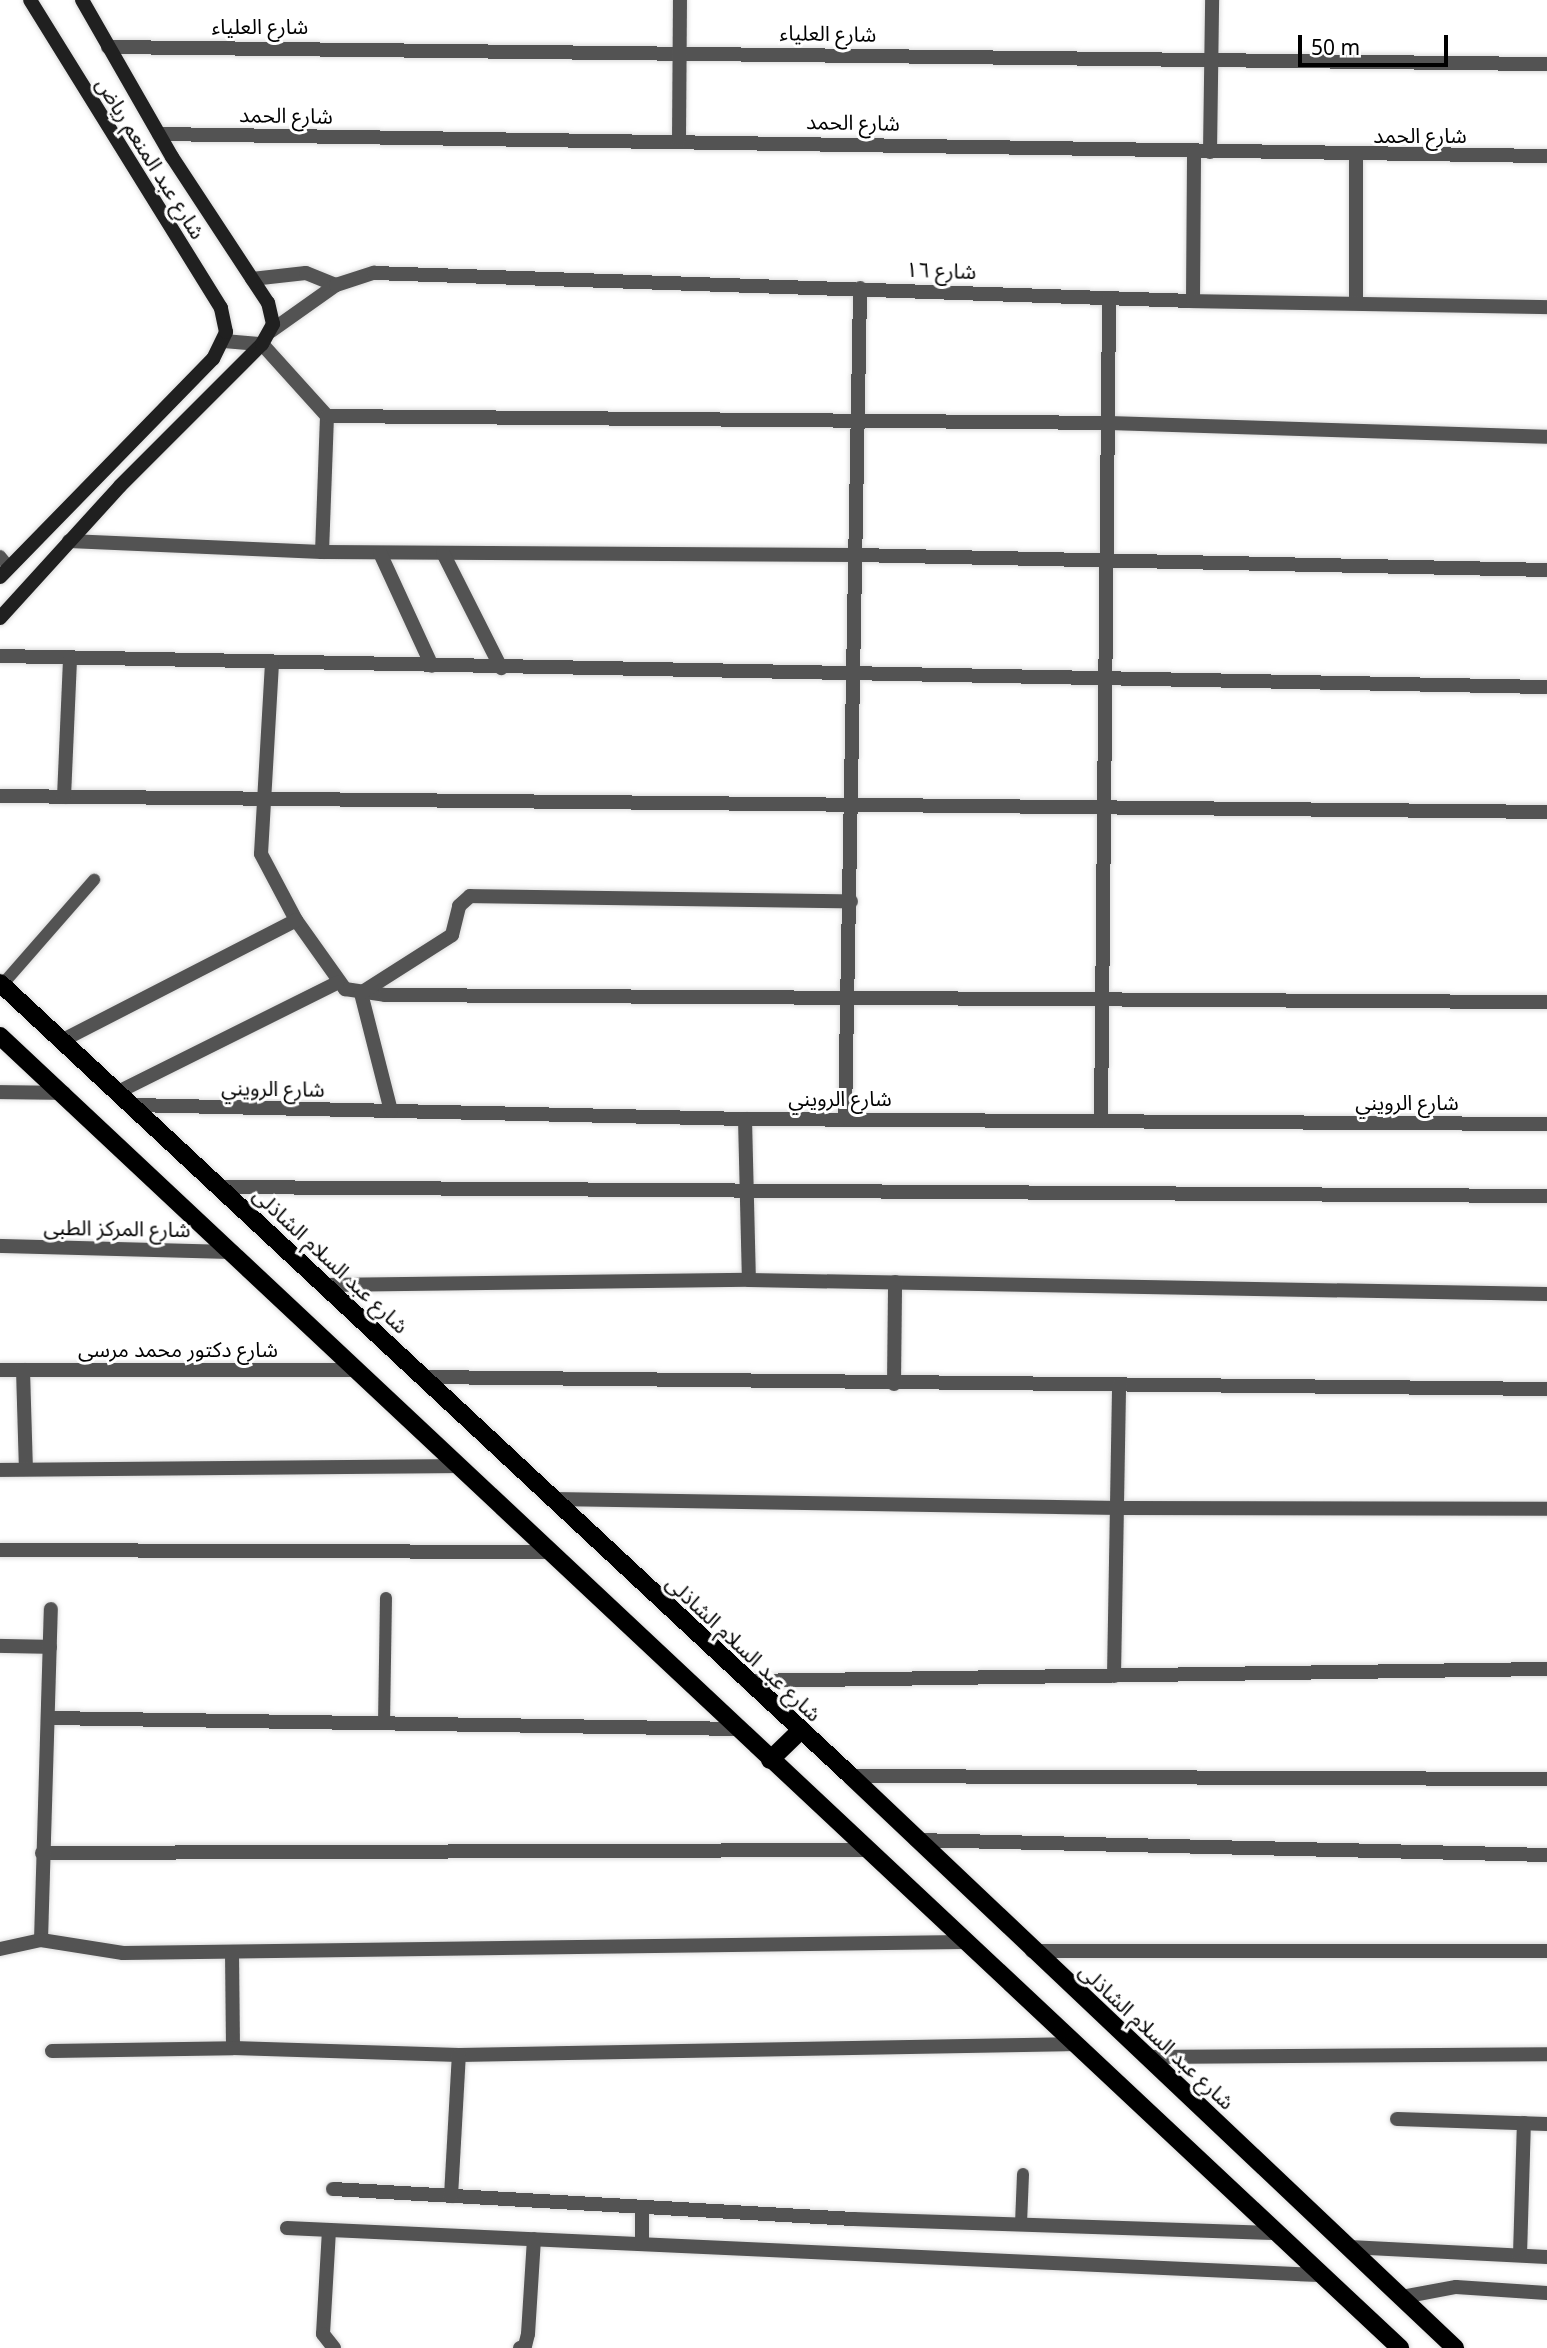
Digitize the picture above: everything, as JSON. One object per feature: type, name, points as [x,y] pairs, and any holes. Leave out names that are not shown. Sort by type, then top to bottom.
[{"type":"main road","name":"شارع عبد المنعم رياض","points":[[30,0],[220,308],[226,323],[224,341]]},
{"type":"main road","name":"شارع عبد المنعم رياض","points":[[82,0],[159,134],[271,309],[271,331]]},
{"type":"main road","points":[[0,618],[69,541],[262,344],[271,331]]},
{"type":"main road","points":[[3,566],[213,359],[224,341]]},
{"type":"main road","name":"شارع عبد السلام الشاذلى","points":[[1,984],[851,1776],[1032,1951],[1455,2348]]},
{"type":"main road","points":[[0,1036],[65,1093],[546,1552],[963,1942],[1078,2044],[1273,2232],[1400,2348]]},
{"type":"main road","points":[[769,1760],[800,1731]]},
{"type":"street","points":[[679,140],[680,0]]},
{"type":"street","points":[[1210,152],[1212,0]]},
{"type":"street","name":"شارع العلياء","points":[[108,47],[679,51],[1211,62],[1547,64]]},
{"type":"street","name":"شارع الحمد","points":[[159,134],[679,140],[1356,156],[1547,156]]},
{"type":"street","points":[[1193,301],[1194,152]]},
{"type":"street","points":[[1356,156],[1356,303]]},
{"type":"street","points":[[252,279],[306,273],[336,285]]},
{"type":"street","name":"شارع ١٦","points":[[271,331],[336,285],[374,273],[1193,301],[1547,307]]},
{"type":"street","points":[[845,1118],[856,675],[860,288]]},
{"type":"street","points":[[1101,1121],[1109,298]]},
{"type":"street","points":[[224,341],[262,344],[327,416],[322,552]]},
{"type":"street","points":[[327,416],[1108,423],[1547,437]]},
{"type":"street","points":[[69,541],[322,552],[856,555],[1547,570]]},
{"type":"street","points":[[380,553],[432,666]]},
{"type":"street","points":[[443,553],[501,668]]},
{"type":"street","points":[[0,656],[1547,687]]},
{"type":"street","points":[[64,797],[70,658]]},
{"type":"street","points":[[272,663],[262,800],[261,854],[296,920],[337,983],[361,993],[850,994],[1547,1002]]},
{"type":"street","points":[[0,796],[1104,811],[1547,812]]},
{"type":"street","points":[[361,993],[452,935],[459,906],[470,896],[851,901]]},
{"type":"street","points":[[63,1040],[296,920]]},
{"type":"street","points":[[118,1092],[337,983]]},
{"type":"street","points":[[361,993],[391,1111]]},
{"type":"street","points":[[0,1093],[65,1093]]},
{"type":"street","name":"شارع الرويني","points":[[132,1105],[746,1119],[1547,1124]]},
{"type":"street","points":[[746,1119],[749,1280]]},
{"type":"street","points":[[219,1187],[1547,1196]]},
{"type":"street","name":"شارع المركز الطبى","points":[[0,1247],[233,1252]]},
{"type":"street","points":[[324,1285],[749,1280],[1547,1294]]},
{"type":"street","points":[[894,1384],[895,1282]]},
{"type":"street","name":"شارع دكتور محمد مرسى","points":[[0,1370],[356,1370]]},
{"type":"street","points":[[23,1370],[26,1469]]},
{"type":"street","points":[[422,1377],[1547,1389]]},
{"type":"street","points":[[1114,1676],[1120,1508],[1119,1385]]},
{"type":"street","points":[[0,1470],[457,1466]]},
{"type":"street","points":[[553,1499],[1120,1508],[1547,1509]]},
{"type":"street","points":[[0,1550],[546,1552]]},
{"type":"street","points":[[41,1940],[51,1609]]},
{"type":"street","points":[[0,1646],[50,1647]]},
{"type":"street","points":[[746,1681],[1547,1669]]},
{"type":"street","points":[[48,1718],[737,1729]]},
{"type":"street","points":[[851,1776],[1547,1779]]},
{"type":"street","points":[[916,1840],[1547,1855]]},
{"type":"street","points":[[42,1853],[867,1850]]},
{"type":"street","points":[[0,1949],[41,1940],[123,1952],[963,1942]]},
{"type":"street","points":[[1032,1951],[1547,1951]]},
{"type":"street","points":[[232,1952],[233,2048]]},
{"type":"street","points":[[52,2051],[233,2048],[459,2055],[1078,2044]]},
{"type":"street","points":[[1146,2057],[1547,2054]]},
{"type":"street","points":[[451,2196],[459,2055]]},
{"type":"street","points":[[1397,2119],[1547,2124]]},
{"type":"street","points":[[1520,2255],[1524,2123]]},
{"type":"street","points":[[333,2189],[642,2207],[1273,2232]]},
{"type":"street","points":[[642,2207],[642,2244]]},
{"type":"street","points":[[287,2228],[1320,2275]]},
{"type":"street","points":[[329,2230],[323,2334],[334,2348]]},
{"type":"street","points":[[520,2348],[525,2346],[528,2334],[534,2239]]},
{"type":"street","points":[[1349,2247],[1547,2257]]},
{"type":"street","points":[[1402,2297],[1456,2287],[1547,2293]]},
{"type":"lane","points":[[1,984],[94,880]]},
{"type":"lane","points":[[384,1724],[386,1598]]},
{"type":"lane","points":[[1021,2224],[1023,2174]]}]
